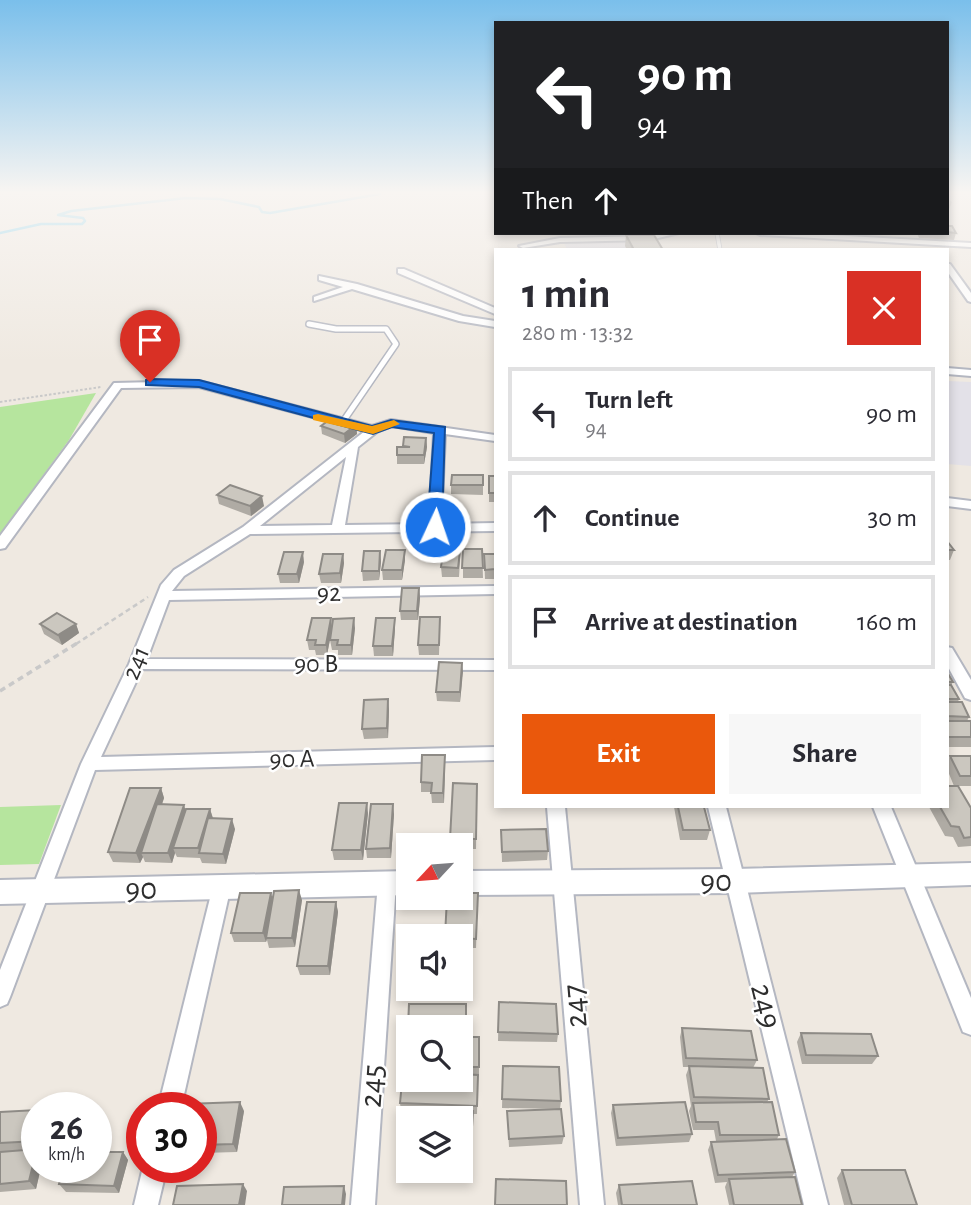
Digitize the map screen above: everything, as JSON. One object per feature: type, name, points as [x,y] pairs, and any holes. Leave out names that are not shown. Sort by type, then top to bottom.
[{"type":"street","points":[[949,268],[967,289],[971,299]]},
{"type":"street","points":[[401,271],[494,311]]},
{"type":"street","points":[[322,278],[462,319],[494,324]]},
{"type":"street","points":[[317,299],[354,286]]},
{"type":"street","points":[[949,288],[967,289]]},
{"type":"street","points":[[949,371],[970,375]]},
{"type":"street","points":[[0,545],[118,385],[199,384],[373,430]]},
{"type":"street","name":"241","points":[[0,997],[89,764],[137,664],[165,590],[178,573],[247,530],[373,430],[391,424],[440,430]]},
{"type":"street","points":[[435,527],[440,430],[494,438]]},
{"type":"street","points":[[338,528],[353,447]]},
{"type":"street","points":[[949,502],[971,505]]},
{"type":"street","points":[[247,530],[494,527]]},
{"type":"street","name":"92","points":[[165,590],[494,590]]},
{"type":"street","points":[[949,656],[971,694]]},
{"type":"street","name":"90 B","points":[[137,664],[494,665]]},
{"type":"street","name":"90 A","points":[[89,764],[494,754]]},
{"type":"street","name":"247","points":[[555,808],[592,1205]]},
{"type":"street","name":"249","points":[[717,808],[816,1205]]},
{"type":"street","points":[[882,808],[971,1024]]},
{"type":"street","name":"90","points":[[473,884],[735,881],[971,874]]},
{"type":"street","name":"90","points":[[0,892],[396,883]]},
{"type":"street","points":[[173,1092],[222,886]]},
{"type":"street","name":"245","points":[[363,1205],[396,892]]},
{"type":"street","points":[[146,1205],[151,1183]]},
{"type":"lane","points":[[309,324],[336,329],[386,329],[396,344],[342,423]]},
{"type":"path","points":[[0,402],[118,385]]},
{"type":"path","points":[[0,691],[15,684],[98,628],[165,590]]},
{"type":"shaded area","points":[[949,381],[971,382],[971,466],[949,464]]},
{"type":"green space","points":[[96,393],[69,440],[0,534],[0,407]]},
{"type":"green space","points":[[61,805],[39,864],[0,865],[0,807]]},
{"type":"building","points":[[333,417],[356,425],[344,434],[321,426]]},
{"type":"building","points":[[404,437],[426,438],[424,455],[397,455],[397,447],[410,447],[403,446]]},
{"type":"building","points":[[452,475],[483,475],[483,485],[451,485]]},
{"type":"building","points":[[489,476],[494,476],[494,493],[489,493]]},
{"type":"building","points":[[230,485],[262,496],[250,506],[217,495]]},
{"type":"building","points":[[444,522],[453,522],[453,526],[460,526],[459,544],[443,544]]},
{"type":"building","points":[[463,549],[482,549],[483,568],[462,568]]},
{"type":"building","points":[[386,550],[405,550],[402,570],[382,570]]},
{"type":"building","points":[[364,551],[380,551],[379,571],[362,571]]},
{"type":"building","points":[[443,551],[460,551],[458,568],[441,567]]},
{"type":"building","points":[[284,552],[303,552],[297,574],[278,574]]},
{"type":"building","points":[[323,554],[343,554],[340,573],[319,574]]},
{"type":"building","points":[[484,554],[494,554],[494,569],[485,570]]},
{"type":"building","points":[[402,588],[419,588],[417,611],[400,611]]},
{"type":"building","points":[[57,613],[76,624],[58,635],[40,624]]},
{"type":"building","points":[[420,617],[440,617],[439,645],[418,645]]},
{"type":"building","points":[[312,618],[331,618],[326,645],[315,645],[316,640],[307,640]]},
{"type":"building","points":[[354,618],[351,645],[337,645],[338,640],[330,640],[333,619]]},
{"type":"building","points":[[376,618],[395,618],[392,646],[373,646]]},
{"type":"building","points":[[439,662],[462,663],[460,692],[436,692]]},
{"type":"building","points":[[949,685],[951,685],[959,699],[949,699]]},
{"type":"building","points":[[388,699],[387,728],[362,729],[364,700]]},
{"type":"building","points":[[949,702],[962,702],[969,717],[949,716]]},
{"type":"building","points":[[949,721],[971,721],[971,737],[949,737]]},
{"type":"building","points":[[422,755],[445,755],[443,793],[431,793],[432,783],[421,782]]},
{"type":"building","points":[[950,756],[971,756],[971,776],[960,776]]},
{"type":"building","points":[[453,783],[477,784],[476,839],[473,839],[473,833],[450,833]]},
{"type":"building","points":[[949,786],[958,786],[971,808],[971,837],[964,838],[959,827],[951,826],[941,808],[949,808]]},
{"type":"building","points":[[130,788],[161,788],[136,853],[108,852]]},
{"type":"building","points":[[339,803],[367,803],[361,850],[332,850]]},
{"type":"building","points":[[157,804],[184,805],[168,853],[141,853]]},
{"type":"building","points":[[371,804],[393,804],[390,848],[366,849]]},
{"type":"building","points":[[678,808],[704,808],[710,830],[683,830]]},
{"type":"building","points":[[186,809],[210,809],[198,848],[173,848]]},
{"type":"building","points":[[208,818],[232,819],[223,854],[199,853]]},
{"type":"building","points":[[546,829],[548,851],[502,852],[501,830]]},
{"type":"building","points":[[299,890],[292,938],[266,938],[274,891]]},
{"type":"building","points":[[240,893],[271,893],[263,933],[231,933]]},
{"type":"building","points":[[473,893],[478,893],[476,939],[473,939],[473,924],[446,924],[446,910],[473,910]]},
{"type":"building","points":[[307,902],[336,902],[328,966],[297,966]]},
{"type":"building","points":[[499,1002],[556,1004],[558,1034],[498,1032]]},
{"type":"building","points":[[409,1004],[466,1004],[466,1015],[409,1015]]},
{"type":"building","points":[[682,1028],[751,1031],[757,1060],[686,1058]]},
{"type":"building","points":[[801,1033],[871,1034],[878,1056],[806,1055]]},
{"type":"building","points":[[473,1037],[479,1037],[479,1067],[473,1067]]},
{"type":"building","points":[[503,1066],[559,1067],[561,1101],[502,1099]]},
{"type":"building","points":[[689,1066],[763,1068],[769,1099],[694,1097]]},
{"type":"building","points":[[473,1075],[478,1075],[477,1106],[400,1103],[401,1092],[473,1092]]},
{"type":"building","points":[[240,1102],[233,1144],[217,1144],[217,1103]]},
{"type":"building","points":[[685,1102],[692,1134],[618,1138],[613,1105]]},
{"type":"building","points":[[772,1102],[779,1135],[720,1135],[718,1122],[696,1122],[693,1103]]},
{"type":"building","points":[[561,1109],[564,1136],[509,1139],[507,1111]]},
{"type":"building","points":[[21,1111],[21,1142],[0,1143],[0,1112]]},
{"type":"building","points":[[786,1139],[795,1172],[718,1175],[711,1142]]},
{"type":"building","points":[[21,1150],[21,1182],[0,1184],[0,1152]]},
{"type":"building","points":[[112,1152],[123,1152],[114,1186],[59,1184],[112,1183]]},
{"type":"building","points":[[842,1170],[905,1170],[917,1205],[852,1205]]},
{"type":"building","points":[[795,1177],[802,1205],[734,1205],[729,1179]]},
{"type":"building","points":[[496,1179],[566,1181],[567,1205],[495,1205]]},
{"type":"building","points":[[692,1181],[697,1205],[622,1205],[619,1185]]},
{"type":"building","points":[[243,1184],[239,1205],[173,1205],[177,1186]]},
{"type":"building","points":[[344,1186],[342,1205],[282,1205],[284,1187]]},
{"type":"slow traffic","points":[[318,417],[373,430],[394,424]]},
{"type":"route","points":[[150,382],[199,384],[308,415],[373,430],[391,424],[440,430],[435,527]]}]
